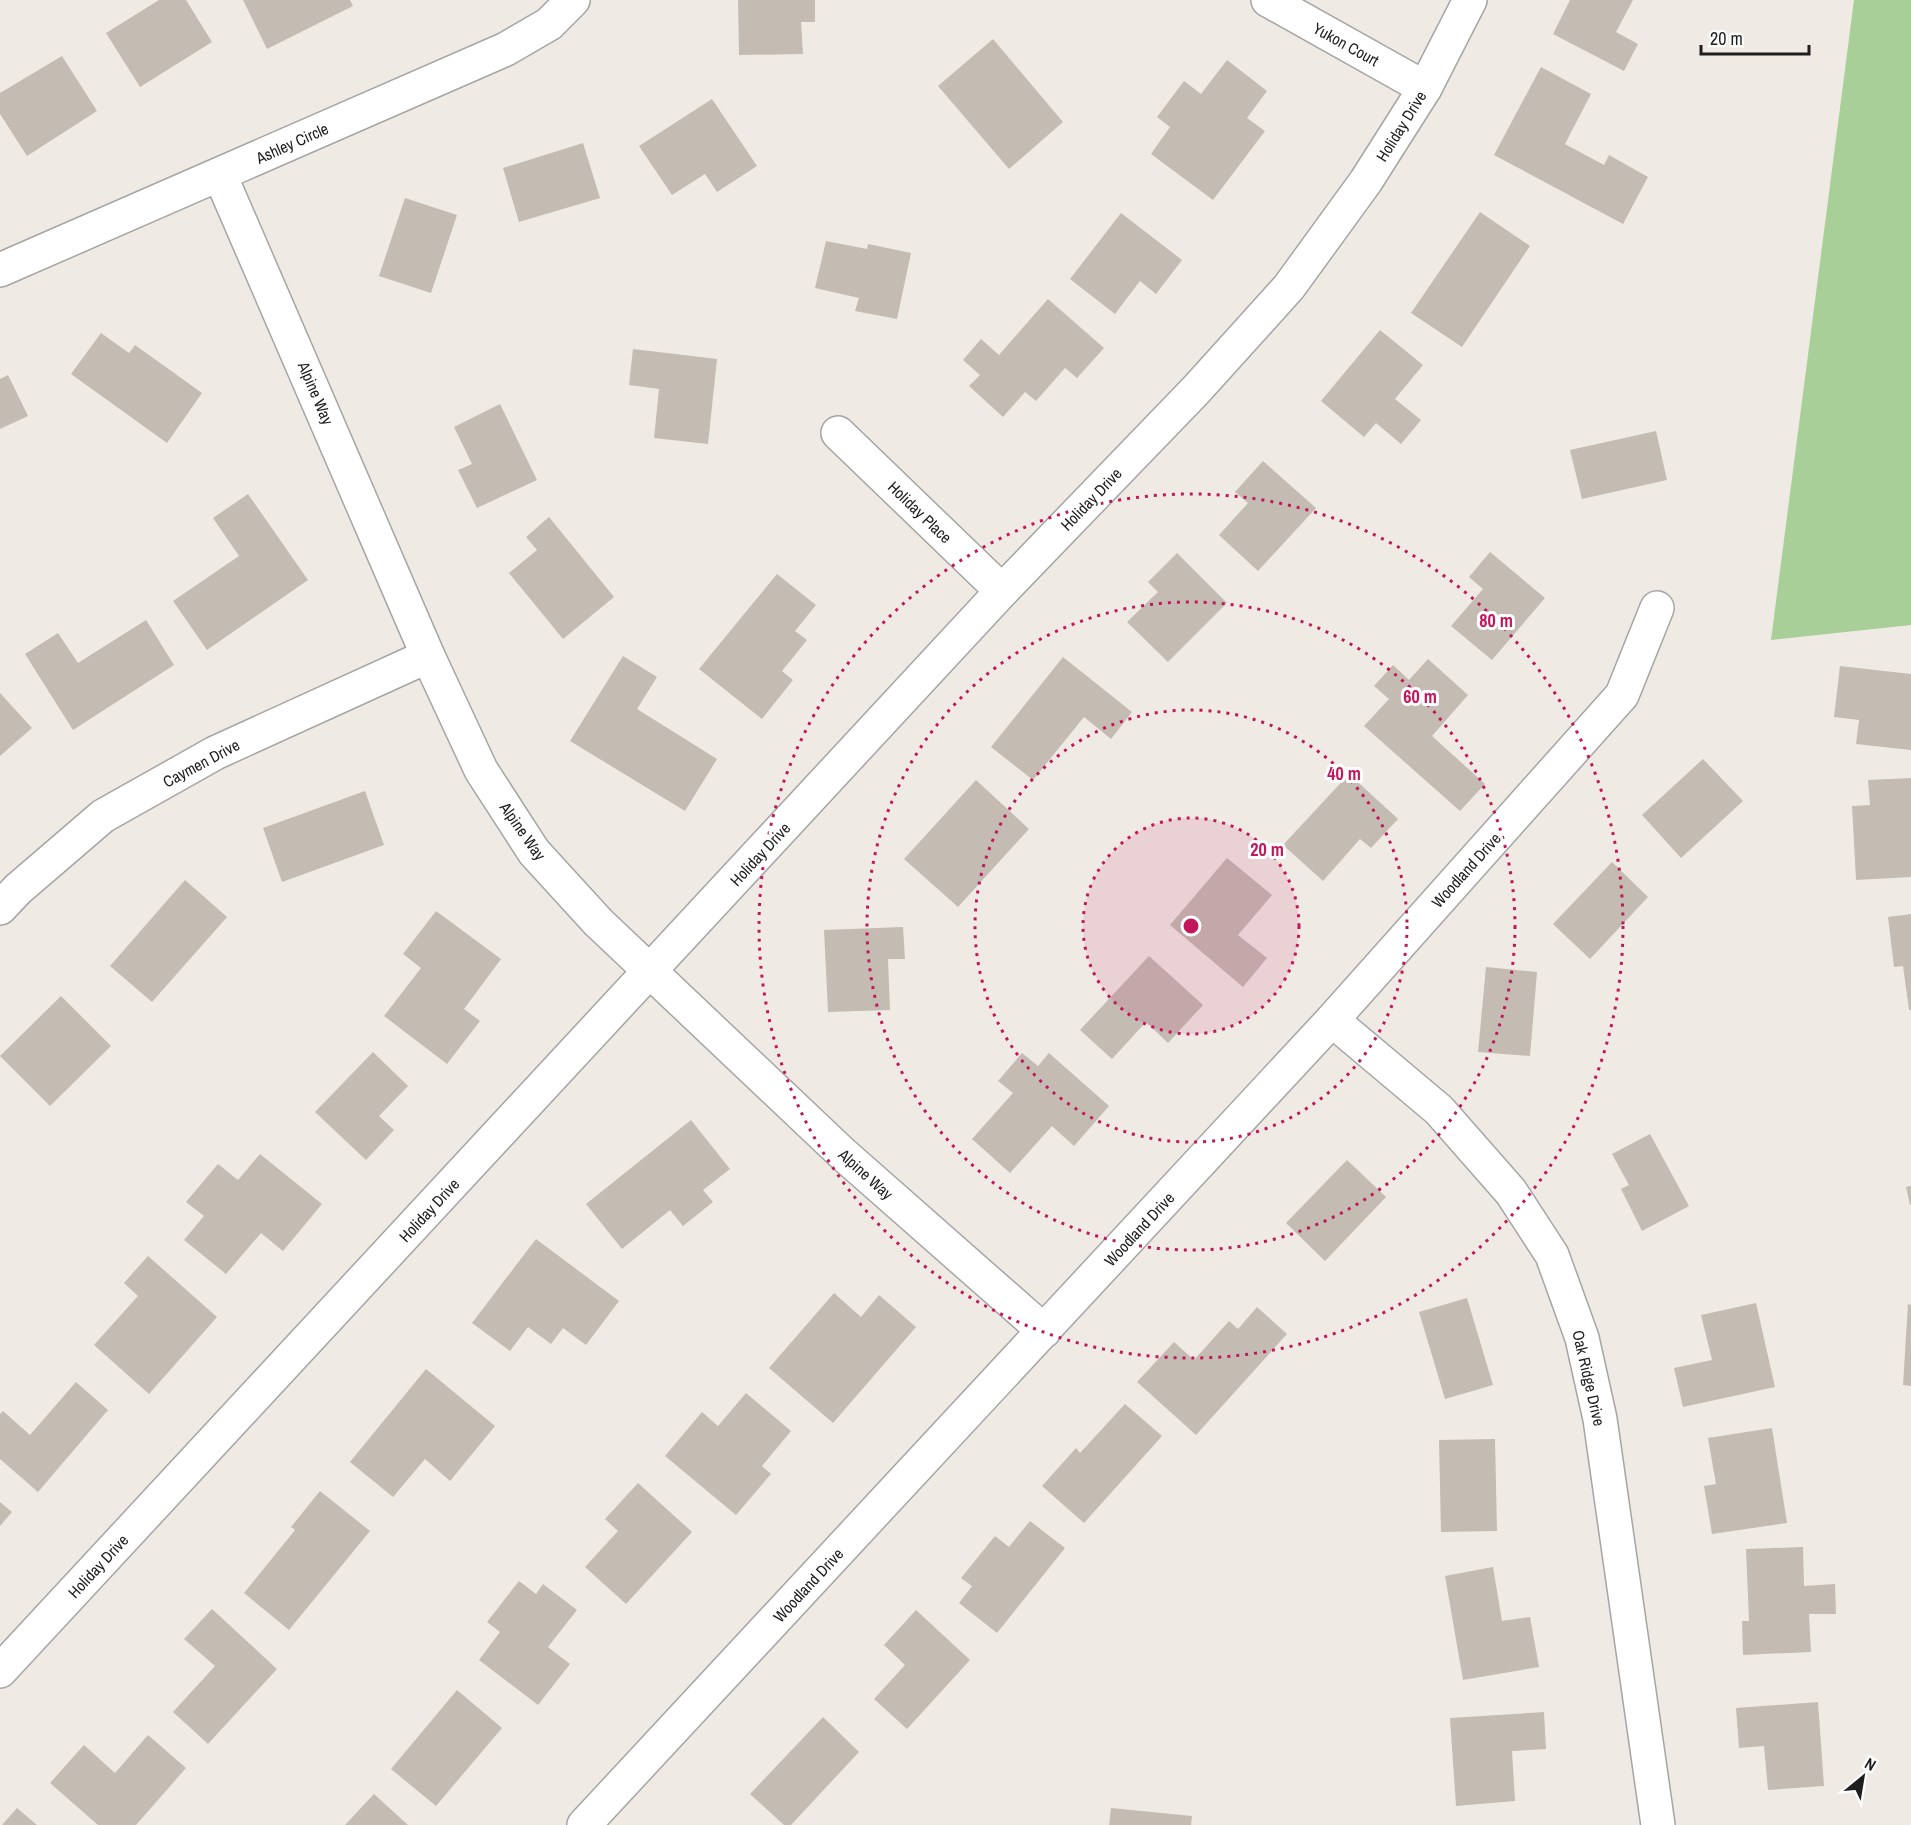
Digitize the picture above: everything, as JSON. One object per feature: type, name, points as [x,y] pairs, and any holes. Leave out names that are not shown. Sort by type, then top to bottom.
[{"type":"street","name":"Ashley Circle","points":[[0,270],[506,49],[549,24],[573,0]]},
{"type":"street","name":"Yukon Court","points":[[1268,0],[1425,88]]},
{"type":"street","name":"Holiday Drive","points":[[0,1671],[651,972],[1002,591],[1196,390],[1289,287],[1366,181],[1425,88],[1470,0]]},
{"type":"street","name":"Alpine Way","points":[[220,175],[428,656],[481,770],[534,852],[598,922],[843,1154],[1044,1331]]},
{"type":"street","name":"Holiday Place","points":[[837,433],[1002,591]]},
{"type":"street","name":"Woodland Drive","points":[[584,1825],[1332,1020],[1622,695],[1657,608]]},
{"type":"street","name":"Caymen Drive","points":[[0,908],[103,816],[215,753],[428,656]]},
{"type":"street","name":"Oak Ridge Drive","points":[[1332,1020],[1439,1110],[1511,1192],[1552,1255],[1582,1338],[1600,1419],[1658,1825]]},
{"type":"green space","points":[[1854,0],[1911,0],[1911,625],[1771,640]]},
{"type":"building","points":[[159,0],[186,0],[212,42],[140,87],[106,33]]},
{"type":"building","points":[[243,0],[350,0],[353,6],[267,49]]},
{"type":"building","points":[[738,0],[815,0],[815,22],[801,22],[803,54],[739,55]]},
{"type":"building","points":[[1570,0],[1633,0],[1616,32],[1638,44],[1624,71],[1553,34]]},
{"type":"building","points":[[993,39],[1063,122],[1009,169],[938,86]]},
{"type":"building","points":[[62,56],[97,111],[27,156],[0,114],[0,93]]},
{"type":"building","points":[[1227,60],[1267,91],[1247,118],[1265,131],[1213,200],[1151,154],[1170,127],[1157,117],[1184,81],[1201,94]]},
{"type":"building","points":[[1541,67],[1591,94],[1565,144],[1604,165],[1609,155],[1648,177],[1623,224],[1494,155]]},
{"type":"building","points":[[712,99],[757,166],[717,192],[705,174],[672,195],[639,146]]},
{"type":"building","points":[[583,143],[600,198],[519,222],[503,168]]},
{"type":"building","points":[[405,198],[457,215],[431,293],[379,276]]},
{"type":"building","points":[[1480,212],[1530,246],[1462,347],[1411,313]]},
{"type":"building","points":[[1121,213],[1182,260],[1156,294],[1140,281],[1115,314],[1070,279]]},
{"type":"building","points":[[826,241],[867,249],[868,244],[911,253],[897,319],[855,311],[859,298],[815,288]]},
{"type":"building","points":[[1048,299],[1104,348],[1077,378],[1065,368],[1036,401],[1025,392],[1003,417],[969,386],[980,375],[963,360],[981,339],[999,355]]},
{"type":"building","points":[[1380,330],[1423,365],[1395,399],[1421,420],[1401,444],[1376,423],[1364,437],[1321,401]]},
{"type":"building","points":[[101,333],[129,353],[135,345],[202,393],[167,443],[71,374]]},
{"type":"building","points":[[633,349],[717,359],[708,444],[654,438],[659,389],[629,385]]},
{"type":"building","points":[[8,375],[28,416],[0,429],[0,379]]},
{"type":"building","points":[[500,404],[537,480],[477,508],[458,470],[472,464],[454,427]]},
{"type":"building","points":[[1656,431],[1667,480],[1582,499],[1570,450]]},
{"type":"building","points":[[1263,461],[1316,508],[1258,571],[1219,535],[1248,503],[1235,492]]},
{"type":"building","points":[[248,494],[308,580],[207,650],[173,601],[239,556],[213,518]]},
{"type":"building","points":[[549,517],[614,597],[563,639],[509,573],[537,550],[526,537]]},
{"type":"building","points":[[1490,552],[1545,598],[1492,660],[1451,626],[1483,589],[1469,577]]},
{"type":"building","points":[[1177,553],[1227,603],[1168,662],[1127,622],[1158,592],[1148,582]]},
{"type":"building","points":[[777,574],[816,605],[795,631],[807,640],[782,671],[793,680],[762,719],[699,669]]},
{"type":"building","points":[[146,620],[174,665],[73,730],[25,654],[58,633],[78,663]]},
{"type":"building","points":[[623,656],[657,677],[637,709],[717,759],[685,811],[570,741]]},
{"type":"building","points":[[1063,657],[1132,712],[1111,739],[1084,717],[1033,780],[991,747]]},
{"type":"building","points":[[1428,659],[1468,695],[1432,736],[1485,784],[1460,811],[1364,726],[1389,699],[1374,686],[1393,665],[1409,680]]},
{"type":"building","points":[[1840,666],[1911,674],[1911,750],[1856,744],[1859,720],[1834,717]]},
{"type":"building","points":[[0,693],[32,728],[0,756]]},
{"type":"building","points":[[1703,759],[1743,801],[1681,858],[1642,815]]},
{"type":"building","points":[[1349,774],[1398,819],[1371,848],[1360,839],[1323,881],[1283,845]]},
{"type":"building","points":[[1911,778],[1911,877],[1856,880],[1852,806],[1870,805],[1868,780]]},
{"type":"building","points":[[976,780],[1029,829],[958,907],[904,859]]},
{"type":"building","points":[[365,791],[384,845],[282,882],[263,828]]},
{"type":"building","points":[[1227,858],[1272,895],[1238,935],[1267,958],[1243,987],[1170,925]]},
{"type":"building","points":[[1612,862],[1648,897],[1590,959],[1553,924]]},
{"type":"building","points":[[185,880],[227,917],[152,1002],[110,966]]},
{"type":"building","points":[[436,911],[501,959],[464,1009],[480,1021],[447,1064],[384,1016],[421,968],[403,954]]},
{"type":"building","points":[[1911,914],[1911,1010],[1909,1010],[1903,966],[1894,967],[1888,917]]},
{"type":"building","points":[[903,927],[905,959],[888,959],[890,1010],[828,1012],[824,930]]},
{"type":"building","points":[[1149,956],[1203,1005],[1168,1043],[1146,1022],[1112,1059],[1080,1030]]},
{"type":"building","points":[[1486,967],[1537,972],[1530,1056],[1478,1052]]},
{"type":"building","points":[[61,996],[111,1046],[50,1106],[0,1056]]},
{"type":"building","points":[[373,1052],[408,1086],[379,1116],[394,1130],[366,1160],[315,1112]]},
{"type":"building","points":[[1022,1053],[1038,1066],[1049,1053],[1109,1106],[1074,1146],[1052,1126],[1010,1173],[972,1139],[1013,1093],[998,1081]]},
{"type":"building","points":[[691,1120],[730,1169],[703,1190],[713,1202],[683,1226],[670,1210],[622,1249],[586,1204]]},
{"type":"building","points":[[1650,1134],[1689,1206],[1642,1231],[1621,1189],[1629,1185],[1612,1154]]},
{"type":"building","points":[[260,1154],[322,1204],[283,1251],[261,1233],[226,1274],[184,1240],[204,1216],[186,1202],[218,1164],[238,1180]]},
{"type":"building","points":[[1347,1160],[1386,1197],[1325,1261],[1286,1223]]},
{"type":"building","points":[[1911,1186],[1911,1205],[1910,1205],[1906,1187]]},
{"type":"building","points":[[536,1239],[619,1301],[586,1345],[563,1328],[551,1344],[528,1327],[510,1351],[472,1323]]},
{"type":"building","points":[[148,1256],[217,1317],[149,1394],[94,1345],[138,1296],[124,1283]]},
{"type":"building","points":[[834,1293],[861,1317],[879,1295],[916,1327],[833,1423],[769,1368]]},
{"type":"building","points":[[1467,1298],[1493,1385],[1445,1399],[1419,1312]]},
{"type":"building","points":[[1756,1303],[1775,1387],[1683,1407],[1674,1368],[1712,1360],[1701,1315]]},
{"type":"building","points":[[1908,1304],[1911,1305],[1911,1386],[1903,1385]]},
{"type":"building","points":[[1257,1307],[1287,1334],[1196,1435],[1137,1382],[1174,1342],[1194,1360],[1229,1321],[1238,1329]]},
{"type":"building","points":[[426,1369],[495,1426],[450,1481],[425,1459],[393,1497],[350,1462]]},
{"type":"building","points":[[76,1382],[108,1410],[38,1492],[0,1459],[0,1414],[3,1411],[30,1435]]},
{"type":"building","points":[[746,1393],[791,1431],[762,1466],[771,1474],[736,1515],[665,1456],[702,1412],[718,1426]]},
{"type":"building","points":[[1125,1404],[1162,1436],[1084,1523],[1042,1486],[1076,1448],[1080,1453]]},
{"type":"building","points":[[1772,1428],[1787,1523],[1712,1534],[1704,1486],[1716,1484],[1708,1438]]},
{"type":"building","points":[[1495,1439],[1497,1531],[1441,1532],[1439,1440]]},
{"type":"building","points":[[638,1483],[692,1532],[626,1604],[585,1567],[618,1531],[605,1519]]},
{"type":"building","points":[[320,1491],[370,1531],[289,1630],[244,1593],[295,1530],[291,1527]]},
{"type":"building","points":[[0,1502],[12,1512],[0,1526]]},
{"type":"building","points":[[1030,1521],[1065,1548],[997,1633],[959,1603],[972,1586],[961,1578],[995,1536],[1009,1547]]},
{"type":"building","points":[[1803,1547],[1804,1586],[1835,1584],[1836,1614],[1809,1614],[1811,1652],[1743,1655],[1742,1621],[1749,1621],[1746,1549]]},
{"type":"building","points":[[1493,1567],[1502,1621],[1530,1617],[1539,1667],[1463,1680],[1445,1576]]},
{"type":"building","points":[[519,1581],[536,1594],[543,1584],[577,1610],[548,1647],[570,1664],[538,1705],[479,1660],[500,1632],[487,1622]]},
{"type":"building","points":[[212,1609],[277,1669],[208,1744],[173,1712],[215,1666],[184,1639]]},
{"type":"building","points":[[916,1610],[970,1660],[907,1729],[874,1699],[905,1665],[884,1645]]},
{"type":"building","points":[[457,1690],[502,1728],[436,1806],[391,1769]]},
{"type":"building","points":[[1818,1702],[1824,1786],[1768,1790],[1764,1746],[1739,1748],[1736,1708]]},
{"type":"building","points":[[1544,1712],[1546,1749],[1512,1751],[1515,1801],[1456,1806],[1450,1718]]},
{"type":"building","points":[[823,1717],[859,1752],[791,1825],[784,1825],[750,1794]]},
{"type":"building","points":[[148,1735],[186,1768],[136,1825],[98,1825],[50,1783],[84,1745],[115,1773]]},
{"type":"building","points":[[374,1794],[408,1825],[345,1825]]},
{"type":"building","points":[[17,1808],[37,1825],[2,1825]]},
{"type":"building","points":[[1111,1808],[1192,1816],[1191,1825],[1109,1825]]}]
